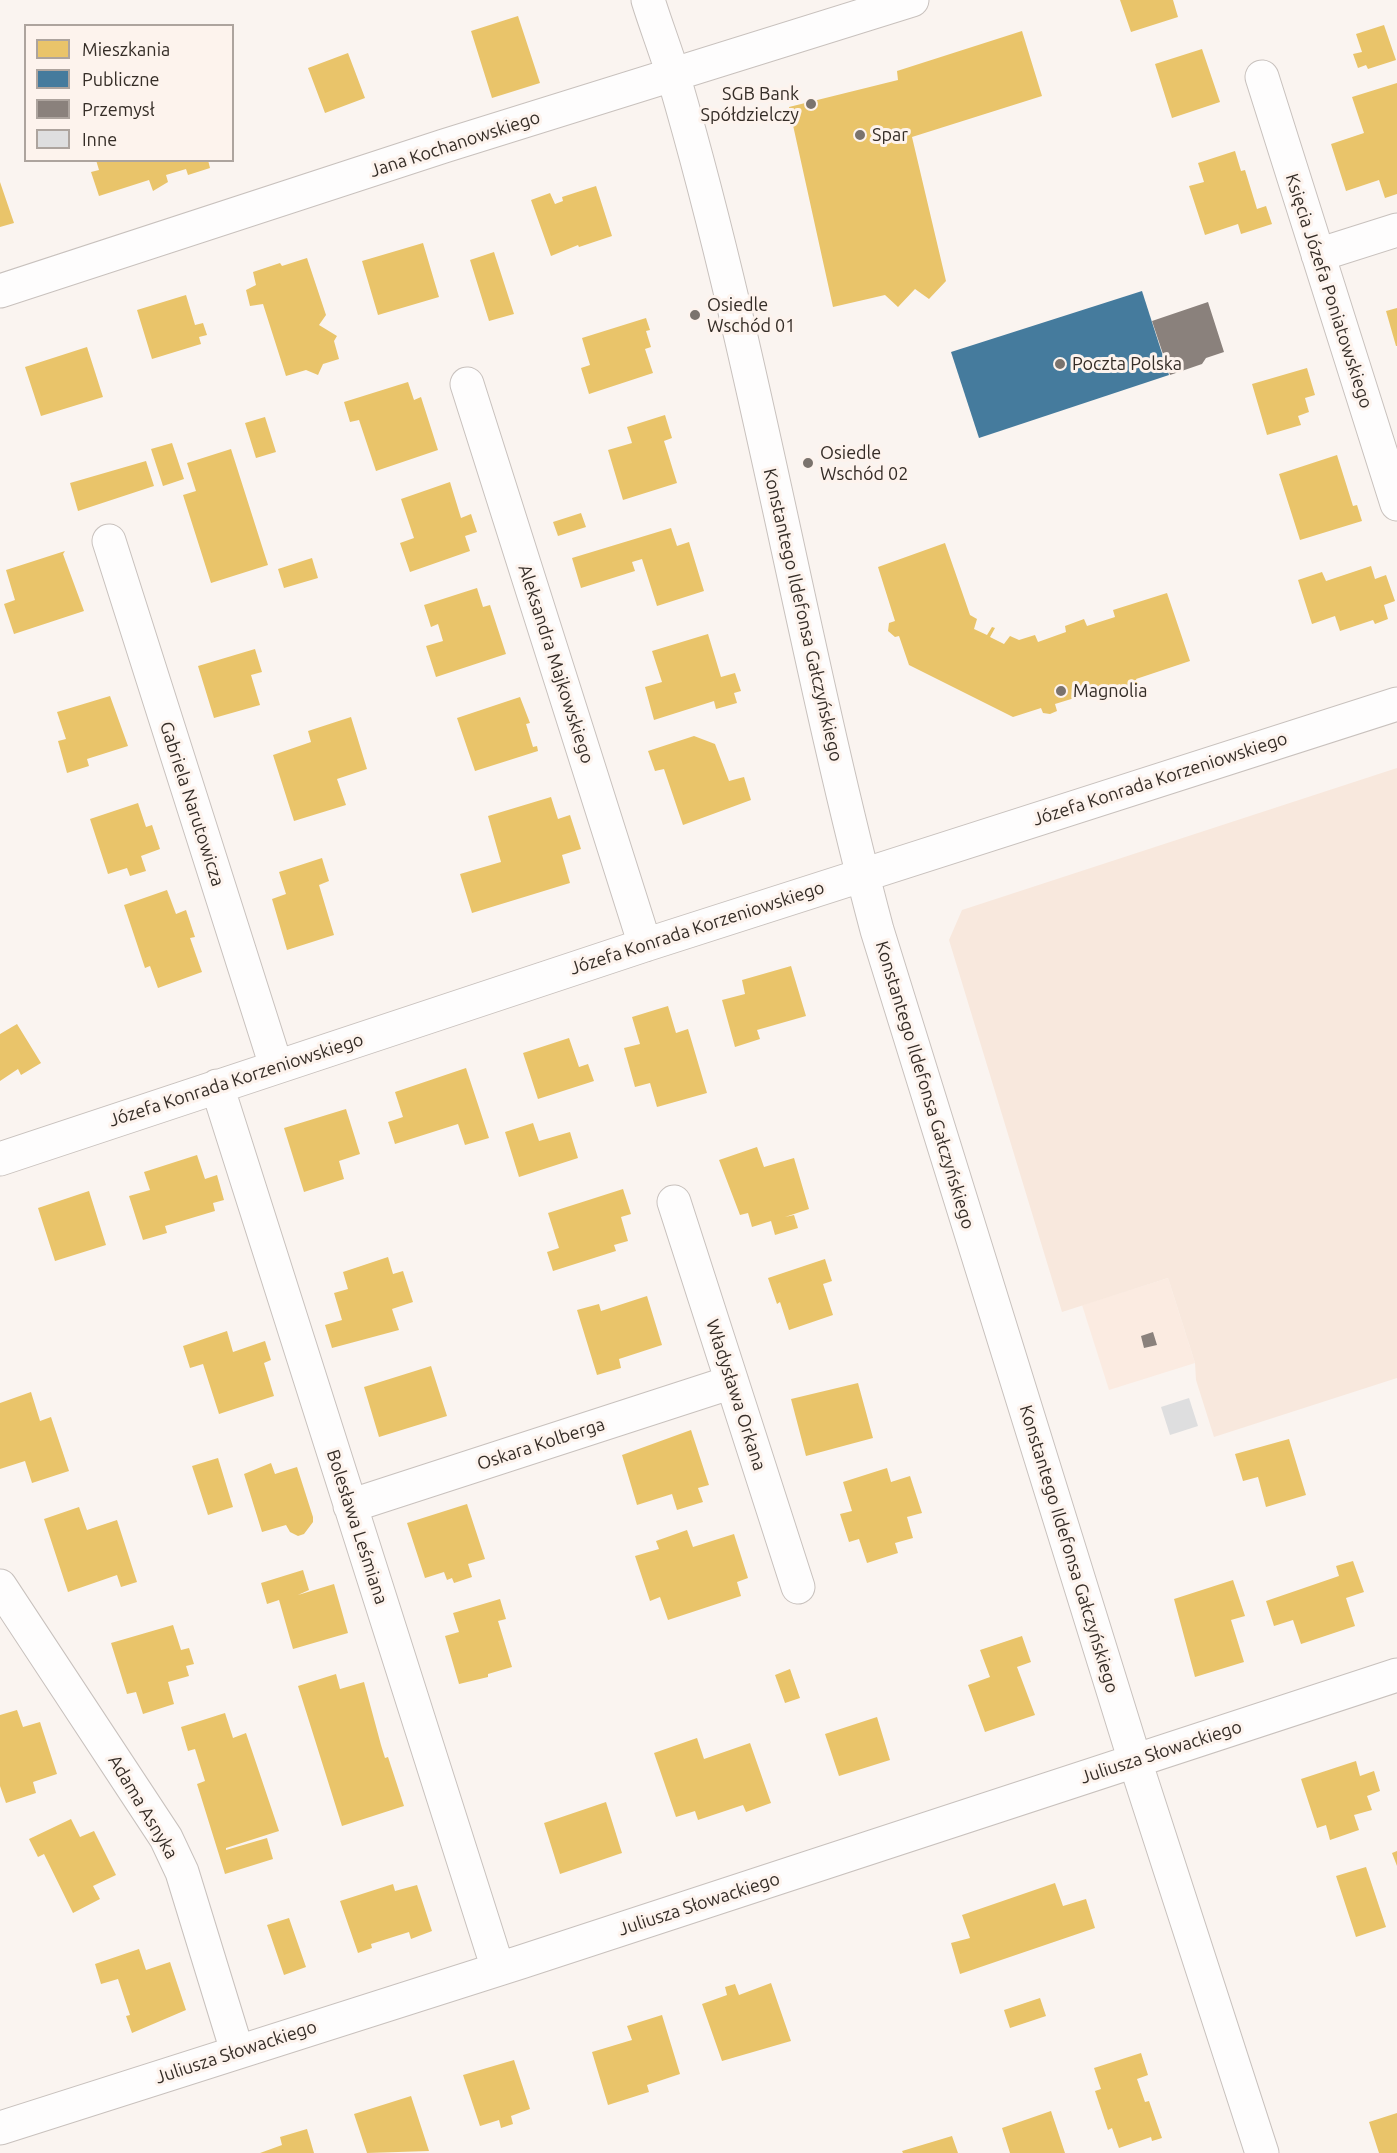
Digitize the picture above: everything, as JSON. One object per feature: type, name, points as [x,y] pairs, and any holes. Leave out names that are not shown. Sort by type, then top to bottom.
[{"type":"street","name":"Konstantego Ildefonsa Gałczyńskiego","points":[[648,0],[674,76],[734,311],[862,875],[877,930],[1255,2151]]},
{"type":"street","name":"Jana Kochanowskiego","points":[[0,291],[444,146],[912,0]]},
{"type":"street","name":"Księcia Józefa Poniatowskiego","points":[[1262,77],[1397,504]]},
{"type":"street","points":[[1318,255],[1397,230]]},
{"type":"street","name":"Aleksandra Majkowskiego","points":[[467,384],[645,945]]},
{"type":"street","name":"Gabriela Narutowicza","points":[[109,541],[276,1066]]},
{"type":"street","name":"Józefa Konrada Korzeniowskiego","points":[[0,1159],[645,945],[1397,704]]},
{"type":"street","name":"Bolesława Leśmiana","points":[[217,1086],[498,1969]]},
{"type":"street","name":"Władysława Orkana","points":[[674,1202],[798,1587]]},
{"type":"street","name":"Oskara Kolberga","points":[[350,1506],[732,1382]]},
{"type":"street","name":"Adama Asnyka","points":[[0,1586],[166,1838],[182,1872],[237,2051]]},
{"type":"street","name":"Juliusza Słowackiego","points":[[0,2128],[498,1969],[1397,1675]]},
{"type":"shaded area","points":[[1397,768],[1397,1378],[1214,1437],[1196,1380],[1195,1363],[1168,1278],[1062,1312],[949,940],[962,910]]},
{"type":"shaded area","points":[[1168,1278],[1195,1363],[1109,1390],[1082,1305]]},
{"type":"building: Mieszkania","points":[[1120,0],[1173,0],[1178,17],[1131,32]]},
{"type":"building: Mieszkania","points":[[518,16],[540,83],[492,98],[471,31]]},
{"type":"building: Mieszkania","points":[[1384,25],[1396,60],[1368,69],[1366,65],[1358,68],[1353,54],[1362,52],[1356,34]]},
{"type":"building: Mieszkania","points":[[1022,31],[1042,96],[912,137],[946,281],[929,299],[915,289],[898,307],[885,295],[833,307],[789,107],[898,80],[897,71]]},
{"type":"building: Mieszkania","points":[[1202,49],[1220,102],[1172,118],[1155,64]]},
{"type":"building: Mieszkania","points":[[348,53],[365,98],[325,113],[308,68]]},
{"type":"building: Mieszkania","points":[[1397,83],[1397,194],[1385,198],[1379,180],[1346,191],[1331,144],[1364,133],[1352,97]]},
{"type":"building: Mieszkania","points":[[1235,151],[1241,171],[1245,170],[1257,209],[1266,206],[1272,224],[1241,234],[1238,224],[1205,235],[1189,186],[1204,182],[1198,163]]},
{"type":"building: Mieszkania","points":[[97,162],[208,162],[210,168],[188,175],[186,169],[166,175],[168,182],[153,191],[149,180],[99,196],[91,172],[99,170]]},
{"type":"building: Mieszkania","points":[[0,182],[14,223],[0,227]]},
{"type":"building: Mieszkania","points":[[596,186],[612,236],[579,247],[578,245],[551,256],[531,200],[550,193],[555,204],[563,201],[562,197]]},
{"type":"building: Mieszkania","points":[[423,243],[439,297],[378,315],[362,261]]},
{"type":"building: Mieszkania","points":[[494,252],[514,314],[489,321],[470,260]]},
{"type":"building: Mieszkania","points":[[307,258],[326,315],[319,325],[337,336],[334,341],[339,359],[323,364],[318,375],[306,370],[286,376],[263,304],[250,306],[246,290],[256,285],[253,272],[280,263],[282,266]]},
{"type":"building: Mieszkania","points":[[186,295],[195,325],[203,323],[207,335],[199,337],[201,344],[152,359],[137,310]]},
{"type":"building: Mieszkania","points":[[1397,308],[1397,346],[1396,346],[1386,311]]},
{"type":"building: Mieszkania","points":[[646,318],[650,330],[646,331],[651,347],[645,349],[653,373],[589,394],[581,368],[590,365],[582,338]]},
{"type":"building: Mieszkania","points":[[87,347],[103,397],[41,416],[25,367]]},
{"type":"building: Mieszkania","points":[[1307,368],[1315,395],[1305,398],[1309,412],[1298,416],[1301,425],[1267,435],[1252,384]]},
{"type":"building: Mieszkania","points":[[408,382],[414,400],[421,397],[438,450],[376,471],[359,420],[350,422],[344,402]]},
{"type":"building: Mieszkania","points":[[665,415],[672,438],[664,441],[677,483],[623,500],[608,450],[632,443],[627,427]]},
{"type":"building: Mieszkania","points":[[265,417],[276,452],[256,458],[245,423]]},
{"type":"building: Mieszkania","points":[[172,443],[184,479],[163,486],[151,449]]},
{"type":"building: Mieszkania","points":[[231,449],[268,565],[211,583],[183,495],[196,491],[187,463]]},
{"type":"building: Mieszkania","points":[[1337,455],[1353,506],[1357,505],[1362,521],[1300,540],[1279,474]]},
{"type":"building: Mieszkania","points":[[146,461],[154,486],[78,511],[70,483]]},
{"type":"building: Mieszkania","points":[[450,482],[461,518],[471,514],[477,532],[465,536],[470,551],[410,572],[400,543],[414,538],[401,499]]},
{"type":"building: Mieszkania","points":[[581,513],[586,527],[558,536],[553,522]]},
{"type":"building: Mieszkania","points":[[671,528],[677,546],[689,542],[704,591],[657,606],[642,559],[632,562],[635,571],[581,588],[572,558]]},
{"type":"building: Mieszkania","points":[[945,543],[970,615],[977,619],[974,629],[987,635],[992,627],[995,628],[990,637],[1004,644],[1010,636],[1019,640],[1035,635],[1038,642],[1066,632],[1065,626],[1084,619],[1087,626],[1115,617],[1113,610],[1167,593],[1190,661],[1136,679],[1138,685],[1130,690],[1122,689],[1120,684],[1055,704],[1057,711],[1050,714],[1043,713],[1041,708],[1013,717],[909,665],[899,636],[895,637],[888,631],[889,623],[895,621],[878,567]]},
{"type":"building: Mieszkania","points":[[65,551],[63,554],[84,611],[14,634],[4,604],[15,600],[6,570]]},
{"type":"building: Mieszkania","points":[[312,558],[318,578],[284,588],[278,569]]},
{"type":"building: Mieszkania","points":[[1371,566],[1375,579],[1386,575],[1395,601],[1384,605],[1388,619],[1375,624],[1373,620],[1340,631],[1335,616],[1312,624],[1298,580],[1322,572],[1326,581]]},
{"type":"building: Mieszkania","points":[[477,588],[483,607],[490,605],[506,654],[436,677],[426,646],[443,641],[438,624],[431,627],[424,605]]},
{"type":"building: Mieszkania","points":[[708,634],[721,677],[735,673],[741,691],[734,693],[737,703],[716,709],[714,701],[654,720],[645,687],[662,682],[652,651]]},
{"type":"building: Mieszkania","points":[[255,649],[262,672],[251,675],[260,705],[214,718],[198,666]]},
{"type":"building: Mieszkania","points":[[110,696],[128,746],[87,759],[89,766],[67,773],[58,741],[66,739],[57,712]]},
{"type":"building: Mieszkania","points":[[520,697],[530,723],[526,724],[533,747],[537,746],[538,751],[475,771],[457,718]]},
{"type":"building: Mieszkania","points":[[351,717],[367,769],[337,779],[346,805],[294,821],[273,755],[311,742],[308,731]]},
{"type":"building: Mieszkania","points":[[694,736],[715,744],[729,781],[744,777],[751,800],[683,825],[664,769],[655,771],[648,751]]},
{"type":"building: Mieszkania","points":[[551,797],[558,819],[570,815],[581,849],[562,855],[570,883],[472,913],[460,874],[501,862],[488,816]]},
{"type":"building: Mieszkania","points":[[138,803],[146,827],[152,825],[160,849],[141,856],[146,871],[130,876],[127,868],[108,874],[90,819]]},
{"type":"building: Mieszkania","points":[[322,858],[329,881],[319,885],[334,935],[287,950],[272,899],[286,894],[279,872]]},
{"type":"building: Mieszkania","points":[[167,890],[176,914],[186,910],[195,937],[190,938],[202,972],[158,988],[150,966],[145,968],[124,905]]},
{"type":"building: Mieszkania","points":[[791,966],[806,1016],[757,1030],[760,1039],[735,1047],[722,1000],[745,994],[742,980]]},
{"type":"building: Mieszkania","points":[[668,1006],[676,1033],[688,1029],[707,1093],[657,1107],[650,1083],[635,1087],[624,1048],[640,1044],[632,1017]]},
{"type":"building: Mieszkania","points":[[17,1024],[41,1063],[21,1075],[18,1069],[0,1081],[0,1034]]},
{"type":"building: Mieszkania","points":[[569,1038],[579,1067],[588,1064],[594,1081],[538,1099],[523,1053]]},
{"type":"building: Mieszkania","points":[[466,1068],[489,1138],[465,1145],[458,1124],[395,1144],[388,1122],[403,1117],[395,1092]]},
{"type":"building: Mieszkania","points":[[346,1109],[360,1154],[339,1161],[344,1179],[304,1192],[284,1128]]},
{"type":"building: Mieszkania","points":[[533,1123],[539,1141],[570,1132],[578,1158],[519,1177],[505,1132]]},
{"type":"building: Mieszkania","points":[[757,1147],[764,1167],[794,1158],[809,1209],[785,1217],[794,1215],[798,1228],[775,1235],[771,1221],[752,1227],[748,1213],[740,1215],[719,1160]]},
{"type":"building: Mieszkania","points":[[197,1155],[205,1179],[217,1175],[224,1200],[213,1203],[215,1211],[165,1226],[167,1233],[143,1240],[129,1196],[150,1190],[144,1172]]},
{"type":"building: Mieszkania","points":[[623,1189],[631,1214],[621,1217],[628,1241],[614,1245],[616,1251],[553,1271],[547,1252],[559,1248],[548,1213]]},
{"type":"building: Mieszkania","points":[[89,1191],[106,1245],[55,1261],[38,1208]]},
{"type":"building: Mieszkania","points":[[388,1257],[393,1274],[403,1271],[413,1302],[392,1309],[399,1330],[332,1348],[325,1325],[342,1320],[334,1293],[348,1289],[343,1272]]},
{"type":"building: Mieszkania","points":[[825,1259],[832,1281],[823,1284],[833,1315],[789,1330],[780,1302],[777,1304],[768,1278]]},
{"type":"building: Mieszkania","points":[[647,1296],[662,1345],[619,1359],[621,1368],[597,1375],[577,1310],[599,1304],[601,1311]]},
{"type":"building: Mieszkania","points":[[227,1331],[233,1352],[265,1341],[271,1360],[264,1363],[274,1396],[219,1414],[203,1364],[190,1368],[183,1346]]},
{"type":"building: Mieszkania","points":[[431,1366],[447,1416],[379,1437],[364,1387]]},
{"type":"building: Mieszkania","points":[[858,1383],[873,1438],[806,1456],[791,1399]]},
{"type":"building: Mieszkania","points":[[31,1392],[40,1421],[51,1417],[69,1471],[32,1483],[25,1461],[0,1469],[0,1403]]},
{"type":"building: Mieszkania","points":[[691,1430],[709,1485],[698,1488],[703,1502],[677,1510],[672,1494],[637,1505],[622,1455]]},
{"type":"building: Mieszkania","points":[[1289,1439],[1306,1495],[1266,1507],[1258,1477],[1243,1481],[1235,1454]]},
{"type":"building: Mieszkania","points":[[218,1458],[233,1507],[208,1515],[192,1466]]},
{"type":"building: Mieszkania","points":[[271,1463],[275,1474],[297,1467],[313,1517],[313,1522],[304,1534],[298,1536],[290,1532],[286,1525],[262,1532],[244,1474]]},
{"type":"building: Mieszkania","points":[[887,1468],[891,1482],[910,1476],[922,1513],[907,1517],[913,1538],[895,1543],[898,1553],[867,1563],[859,1539],[849,1542],[840,1514],[852,1511],[843,1482]]},
{"type":"building: Mieszkania","points":[[467,1504],[485,1559],[468,1564],[472,1577],[454,1583],[452,1578],[447,1580],[444,1572],[425,1578],[407,1523]]},
{"type":"building: Mieszkania","points":[[79,1507],[87,1530],[117,1520],[137,1582],[121,1587],[117,1575],[68,1592],[44,1519]]},
{"type":"building: Mieszkania","points":[[687,1530],[693,1547],[734,1534],[748,1578],[737,1582],[741,1596],[668,1620],[660,1597],[650,1601],[635,1556],[659,1549],[656,1541]]},
{"type":"building: Mieszkania","points":[[1353,1561],[1364,1592],[1346,1598],[1355,1626],[1301,1644],[1293,1620],[1274,1626],[1266,1601],[1339,1576],[1336,1566]]},
{"type":"building: Mieszkania","points":[[303,1570],[309,1590],[298,1595],[334,1584],[348,1633],[293,1649],[279,1600],[267,1604],[261,1583]]},
{"type":"building: Mieszkania","points":[[1233,1580],[1245,1616],[1231,1620],[1244,1662],[1195,1677],[1174,1599]]},
{"type":"building: Mieszkania","points":[[500,1599],[506,1619],[498,1621],[512,1667],[488,1674],[488,1677],[459,1684],[445,1636],[459,1632],[453,1613]]},
{"type":"building: Mieszkania","points":[[173,1625],[181,1650],[189,1648],[194,1664],[186,1666],[189,1676],[168,1682],[174,1704],[143,1714],[136,1692],[127,1694],[111,1643]]},
{"type":"building: Mieszkania","points":[[1022,1636],[1031,1662],[1017,1667],[1035,1715],[985,1732],[968,1685],[990,1677],[980,1650]]},
{"type":"building: Mieszkania","points":[[790,1669],[800,1698],[785,1703],[775,1675]]},
{"type":"building: Mieszkania","points":[[336,1674],[340,1689],[364,1682],[385,1758],[388,1757],[404,1806],[342,1826],[298,1686]]},
{"type":"building: Mieszkania","points":[[17,1710],[23,1727],[40,1722],[57,1774],[33,1782],[36,1793],[6,1803],[0,1786],[0,1715]]},
{"type":"building: Mieszkania","points":[[225,1713],[233,1738],[246,1733],[279,1831],[226,1848],[226,1850],[267,1838],[273,1859],[225,1874],[197,1784],[205,1781],[195,1749],[188,1751],[181,1727]]},
{"type":"building: Mieszkania","points":[[877,1717],[890,1760],[839,1776],[825,1734]]},
{"type":"building: Mieszkania","points":[[697,1738],[704,1759],[750,1743],[771,1803],[746,1812],[743,1805],[698,1820],[695,1811],[676,1817],[654,1753]]},
{"type":"building: Mieszkania","points":[[1356,1761],[1360,1776],[1374,1771],[1380,1791],[1367,1796],[1372,1810],[1354,1815],[1359,1830],[1330,1840],[1326,1825],[1317,1828],[1301,1779]]},
{"type":"building: Mieszkania","points":[[606,1802],[622,1853],[560,1874],[544,1823]]},
{"type":"building: Mieszkania","points":[[71,1819],[80,1837],[94,1831],[116,1875],[93,1886],[100,1899],[73,1913],[44,1854],[38,1857],[29,1839]]},
{"type":"building: Mieszkania","points":[[1397,1851],[1397,1866],[1392,1853]]},
{"type":"building: Mieszkania","points":[[1366,1867],[1386,1927],[1356,1937],[1336,1876]]},
{"type":"building: Mieszkania","points":[[1055,1883],[1063,1906],[1086,1899],[1095,1928],[960,1974],[951,1943],[970,1938],[962,1915]]},
{"type":"building: Mieszkania","points":[[393,1884],[395,1891],[417,1885],[432,1931],[411,1939],[409,1932],[371,1944],[372,1948],[358,1953],[340,1901]]},
{"type":"building: Mieszkania","points":[[289,1918],[306,1967],[284,1975],[267,1925]]},
{"type":"building: Mieszkania","points":[[139,1949],[146,1970],[170,1962],[186,2010],[132,2033],[126,2016],[130,2015],[118,1979],[101,1984],[95,1964]]},
{"type":"building: Mieszkania","points":[[771,1983],[791,2041],[722,2061],[702,2004],[727,1995],[725,1987],[735,1984],[739,1995]]},
{"type":"building: Mieszkania","points":[[1040,1998],[1046,2016],[1010,2028],[1004,2010]]},
{"type":"building: Mieszkania","points":[[662,2015],[680,2074],[647,2085],[649,2092],[608,2105],[592,2052],[632,2040],[627,2026]]},
{"type":"building: Mieszkania","points":[[1141,2053],[1148,2075],[1137,2079],[1145,2102],[1149,2101],[1162,2138],[1152,2141],[1151,2137],[1119,2148],[1112,2128],[1108,2130],[1095,2091],[1101,2089],[1094,2068]]},
{"type":"building: Mieszkania","points":[[514,2060],[530,2109],[511,2116],[513,2124],[501,2128],[499,2120],[480,2126],[463,2075]]},
{"type":"building: Mieszkania","points":[[411,2096],[429,2151],[367,2153],[354,2114]]},
{"type":"building: Mieszkania","points":[[1051,2111],[1065,2153],[1010,2153],[1002,2128]]},
{"type":"building: Mieszkania","points":[[1397,2113],[1397,2153],[1379,2153],[1369,2122]]},
{"type":"building: Mieszkania","points":[[307,2129],[314,2153],[260,2153],[282,2145],[280,2137]]},
{"type":"building: Mieszkania","points":[[952,2136],[958,2153],[903,2153],[902,2151]]},
{"type":"building: Publiczne","name":"Poczta Polska","points":[[1142,291],[1169,375],[979,438],[951,352]]},
{"type":"building: Przemysł","points":[[1208,302],[1224,352],[1206,358],[1202,364],[1170,375],[1152,321]]},
{"type":"building: Przemysł","points":[[1153,1332],[1157,1345],[1144,1348],[1141,1336]]},
{"type":"building: Inne","points":[[1189,1398],[1198,1426],[1170,1435],[1161,1407]]},
{"type":"place","name":"SGB Bank Spółdzielczy","points":[[811,104]]},
{"type":"place","name":"Spar","points":[[860,135]]},
{"type":"place","name":"Osiedle Wschód 01","points":[[695,315]]},
{"type":"place","name":"Poczta Polska","points":[[1060,364]]},
{"type":"place","name":"Osiedle Wschód 02","points":[[808,463]]},
{"type":"place","name":"Magnolia","points":[[1061,691]]}]
